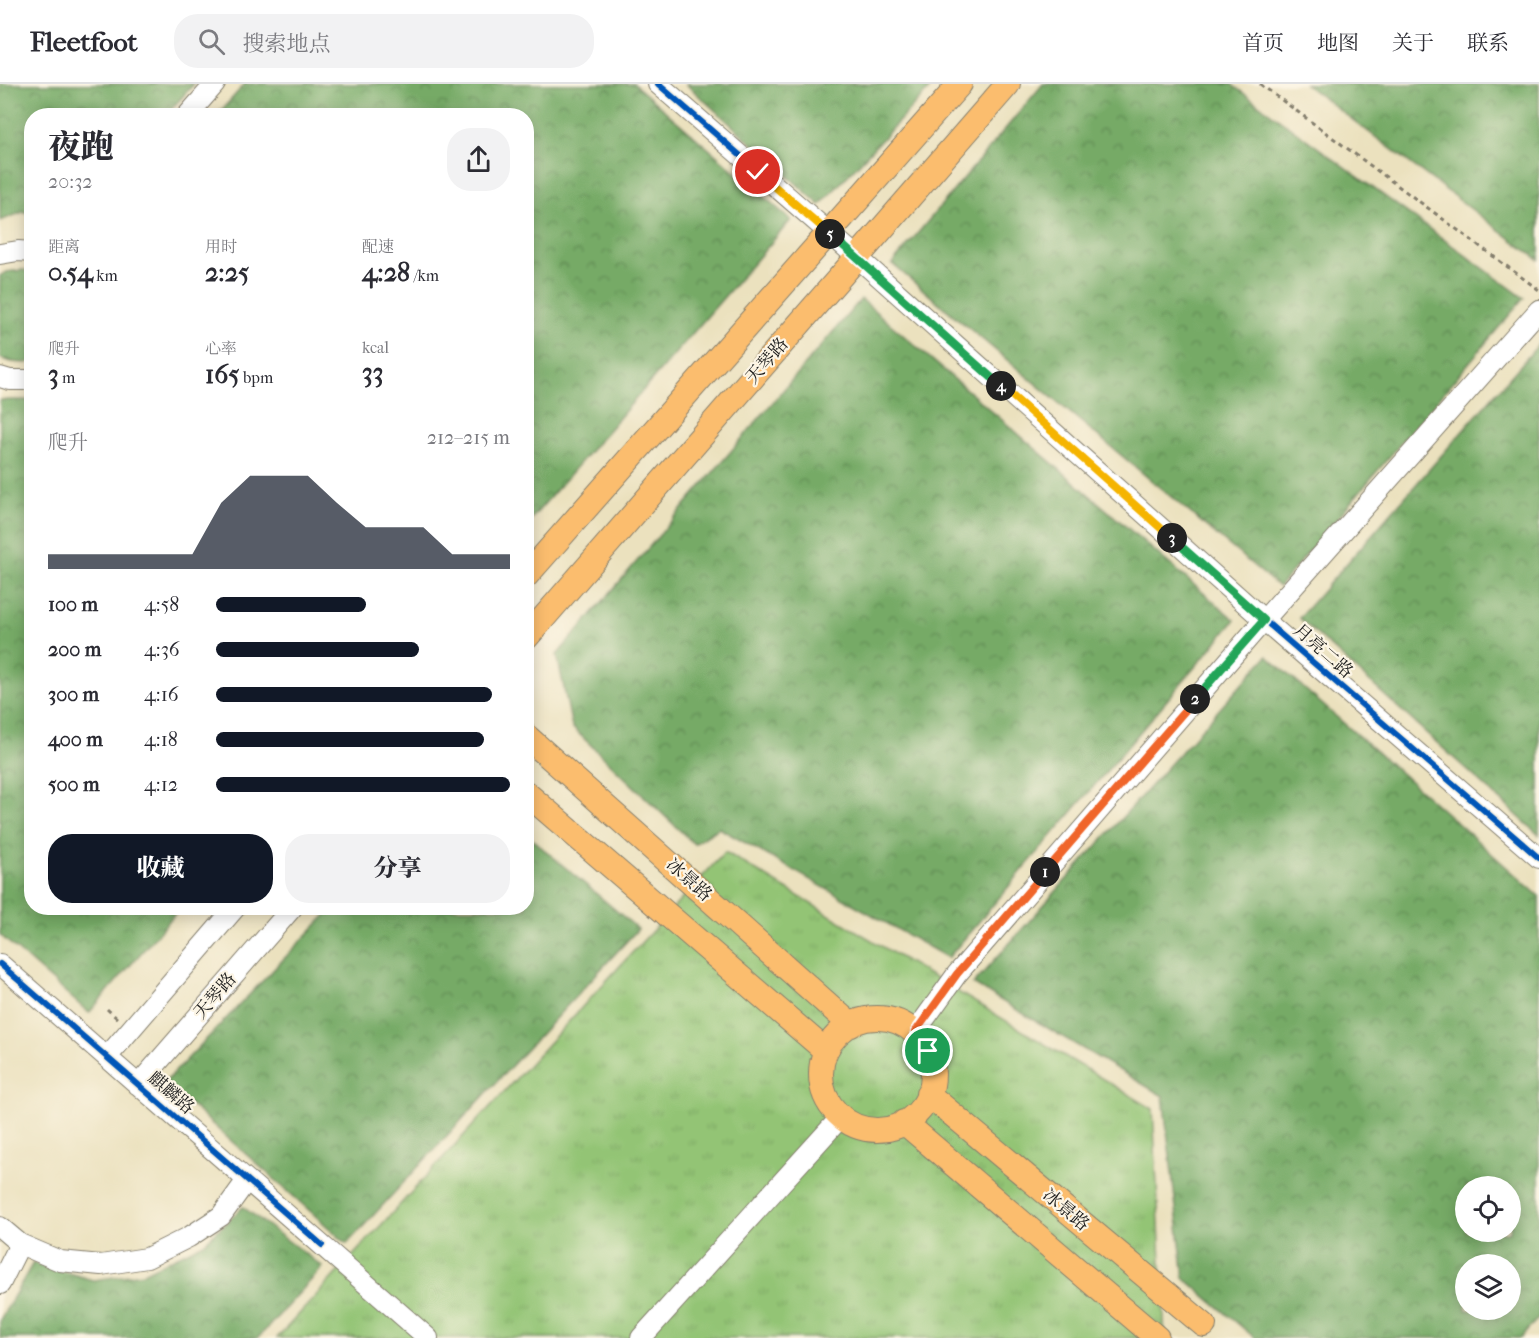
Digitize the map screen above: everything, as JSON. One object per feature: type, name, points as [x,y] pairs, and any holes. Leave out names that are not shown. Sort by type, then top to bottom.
[{"type":"main road","points":[[534,567],[960,84]]},
{"type":"main road","name":"天琴路","points":[[534,629],[1008,84]]},
{"type":"main road","name":"冰景路","points":[[534,743],[851,1024]]},
{"type":"main road","points":[[534,800],[826,1051]]},
{"type":"main road","points":[[868,1019],[886,1019],[916,1031],[928,1051],[933,1068],[932,1086],[925,1103],[913,1117],[897,1126],[878,1130],[860,1127],[840,1118],[823,1088],[822,1069],[826,1051],[836,1036],[851,1024],[868,1019]]},
{"type":"main road","name":"冰景路","points":[[928,1094],[1205,1334]]},
{"type":"main road","points":[[904,1122],[1157,1338]]},
{"type":"street","points":[[194,108],[214,84]]},
{"type":"street","name":"月亮二路","points":[[658,84],[1264,620],[1539,858]]},
{"type":"street","points":[[0,254],[24,251]]},
{"type":"street","points":[[916,1031],[957,974],[1264,620],[1539,310]]},
{"type":"street","points":[[0,377],[24,380]]},
{"type":"street","points":[[106,1057],[229,915]]},
{"type":"street","name":"天琴路","points":[[138,1085],[286,915]]},
{"type":"street","name":"麒麟路","points":[[0,964],[429,1338]]},
{"type":"street","points":[[642,1338],[840,1118]]},
{"type":"street","points":[[0,1227],[20,1244],[60,1260],[100,1265],[147,1258],[189,1237],[220,1216],[247,1180]]},
{"type":"street","points":[[0,1284],[20,1244]]},
{"type":"path","points":[[1260,84],[1539,290]]},
{"type":"green space","points":[[0,84],[194,84],[172,108],[24,108],[24,212],[0,221]]},
{"type":"green space","points":[[245,84],[634,84],[791,220],[534,516],[534,108],[223,108]]},
{"type":"green space","points":[[686,84],[934,84],[820,205]]},
{"type":"green space","points":[[1043,84],[1231,84],[1524,298],[1279,587],[892,264]]},
{"type":"green space","points":[[1305,84],[1539,84],[1539,260]]},
{"type":"green space","points":[[24,270],[24,363],[0,358],[0,276],[6,272]]},
{"type":"green space","points":[[861,299],[1235,620],[948,958],[719,828],[694,844],[572,727],[557,655]]},
{"type":"green space","points":[[1539,344],[1539,835],[1299,618]]},
{"type":"green space","points":[[0,400],[24,400],[24,915],[174,915],[89,1013],[0,935]]},
{"type":"green space","points":[[1267,656],[1539,896],[1539,1317],[1521,1338],[1255,1338],[1184,1278],[1163,1096],[973,984]]},
{"type":"green space","points":[[534,841],[638,929],[347,1244],[165,1082],[326,915],[534,915]]},
{"type":"green space","points":[[725,852],[1153,1109],[1165,1338],[277,1338]]},
{"type":"green space","points":[[243,1207],[323,1267],[258,1338],[0,1338],[0,1320],[33,1263],[93,1280],[143,1273],[204,1243]]},
{"type":"cycle path","points":[[658,84],[857,257],[1264,620],[1539,858]]},
{"type":"cycle path","points":[[0,964],[322,1245]]},
{"type":"route","points":[[758,172],[857,257],[1264,620],[957,974],[916,1031],[928,1051]]}]
